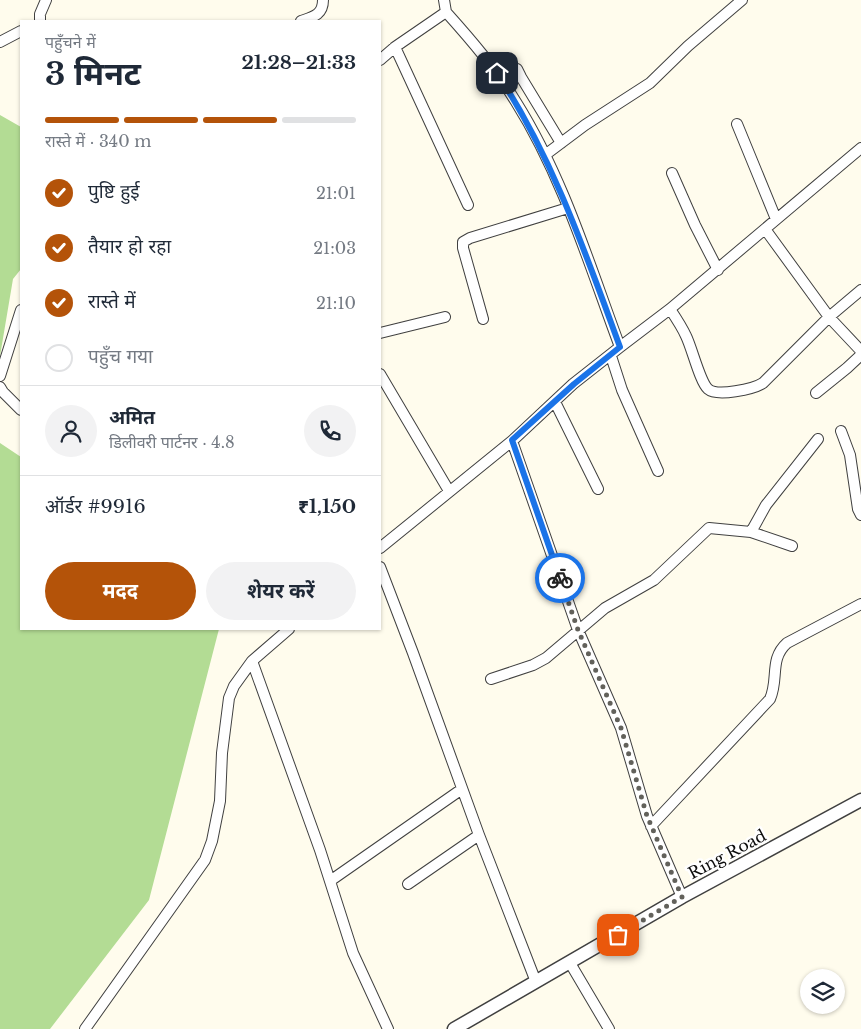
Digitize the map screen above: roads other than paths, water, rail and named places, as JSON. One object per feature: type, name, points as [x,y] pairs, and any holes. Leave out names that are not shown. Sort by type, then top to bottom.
[{"type":"street","points":[[40,20],[40,14],[46,0]]},
{"type":"street","points":[[304,20],[317,15],[323,6],[323,0]]},
{"type":"street","points":[[444,0],[446,12],[480,50],[517,103],[545,156],[568,208],[620,347]]},
{"type":"street","points":[[545,156],[561,143],[650,83],[688,46],[740,1]]},
{"type":"street","points":[[381,59],[395,47],[446,12]]},
{"type":"street","points":[[0,42],[20,32]]},
{"type":"street","points":[[395,47],[468,205]]},
{"type":"street","points":[[517,69],[520,77],[561,143]]},
{"type":"street","points":[[737,124],[776,219]]},
{"type":"street","points":[[381,547],[512,440],[574,384],[718,270],[861,148]]},
{"type":"street","points":[[672,174],[718,270]]},
{"type":"street","points":[[483,319],[463,248],[464,242],[470,238],[568,208]]},
{"type":"street","points":[[765,229],[829,318],[861,351]]},
{"type":"street","points":[[670,309],[686,335],[705,385],[711,391],[718,393],[756,388],[763,383],[829,318],[861,290]]},
{"type":"street","points":[[0,376],[20,313]]},
{"type":"street","points":[[381,333],[445,317]]},
{"type":"street","points":[[816,393],[861,355]]},
{"type":"street","points":[[611,356],[622,390],[658,471]]},
{"type":"street","points":[[381,376],[449,492]]},
{"type":"street","points":[[0,387],[20,409]]},
{"type":"street","points":[[555,402],[598,489]]},
{"type":"street","points":[[841,431],[850,455],[858,509],[861,515]]},
{"type":"street","points":[[751,532],[766,505],[818,438]]},
{"type":"street","points":[[512,440],[578,630],[621,728],[647,816],[682,897]]},
{"type":"street","points":[[491,679],[539,663],[613,602],[654,580],[709,528],[751,532],[792,546]]},
{"type":"street","points":[[381,570],[479,835],[536,982]]},
{"type":"street","points":[[651,826],[770,699],[774,686],[777,654],[780,649],[787,643],[861,604]]},
{"type":"street","points":[[85,1029],[205,860],[212,841],[220,801],[222,753],[229,698],[234,686],[252,661],[288,630]]},
{"type":"street","points":[[252,661],[330,881],[353,953],[388,1029]]},
{"type":"street","points":[[330,881],[462,789]]},
{"type":"street","name":"Ring Road","points":[[454,1029],[682,897],[861,800]]},
{"type":"street","points":[[408,884],[479,835]]},
{"type":"street","points":[[570,963],[609,1029]]}]
